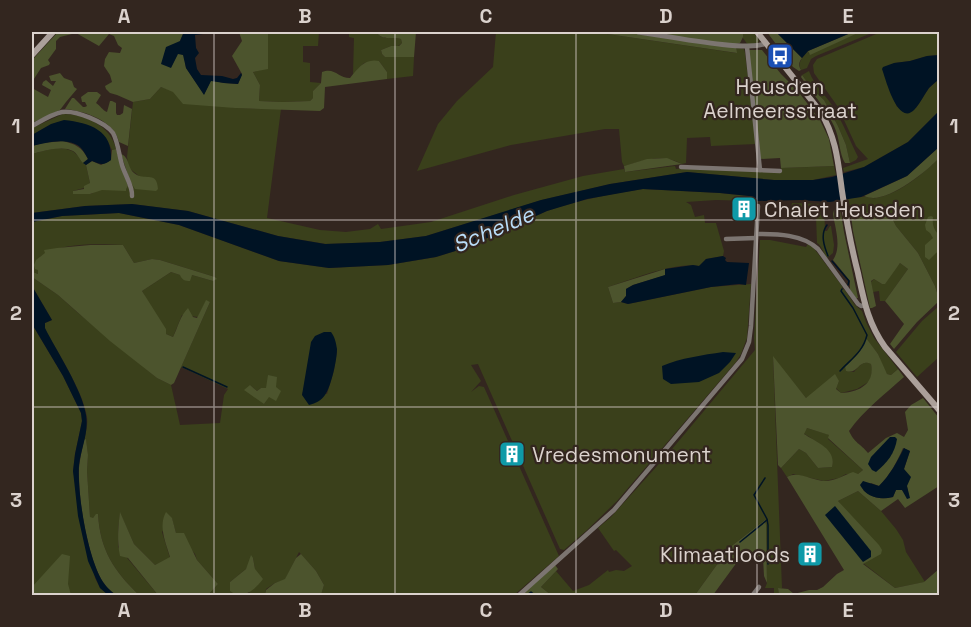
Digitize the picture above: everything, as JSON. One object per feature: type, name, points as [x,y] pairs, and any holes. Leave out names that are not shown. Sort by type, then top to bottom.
[{"type":"main road","points":[[32,55],[53,32]]},
{"type":"main road","points":[[759,33],[820,111],[834,138],[848,232],[868,317],[878,337],[939,411]]},
{"type":"street","points":[[639,32],[734,46],[760,46],[766,43]]},
{"type":"street","points":[[747,46],[760,170]]},
{"type":"street","points":[[32,126],[60,112],[71,112],[103,124],[116,139],[126,177],[132,188],[132,196]]},
{"type":"street","points":[[683,167],[780,171]]},
{"type":"street","points":[[518,596],[614,510],[742,358],[749,342],[751,326],[758,206]]},
{"type":"street","points":[[726,239],[783,234],[811,243],[818,249],[855,301],[861,306],[865,305]]},
{"type":"street","points":[[752,596],[759,586]]},
{"type":"green space","points":[[58,32],[182,32],[178,53],[184,55],[186,68],[204,94],[211,80],[238,84],[242,74],[232,56],[242,41],[239,32],[268,32],[268,69],[253,72],[260,85],[259,101],[310,101],[313,98],[313,91],[321,83],[322,72],[330,71],[350,78],[362,65],[374,60],[379,61],[387,72],[387,79],[325,87],[324,108],[320,111],[183,104],[173,92],[161,87],[150,99],[133,102],[110,93],[106,89],[105,86],[112,82],[104,66],[105,59],[109,52],[120,53],[122,48],[114,36],[109,34],[99,46],[76,33],[60,37],[56,41],[56,49],[48,60],[49,65],[41,68],[32,82],[34,58]]},
{"type":"green space","points":[[268,32],[319,32],[318,46],[303,46],[303,62],[310,63],[310,82],[321,83],[313,91],[313,98],[310,101],[259,101],[260,85],[253,72],[268,68]]},
{"type":"green space","points":[[349,32],[376,32],[385,38],[401,39],[402,43],[398,46],[381,50],[382,54],[385,57],[414,57],[413,76],[387,79],[387,72],[379,61],[364,63],[353,74],[354,38],[349,37]]},
{"type":"green space","points":[[376,32],[416,32],[414,57],[385,57],[381,50],[399,46],[402,43],[401,39],[385,38]]},
{"type":"green space","points":[[496,32],[594,32],[736,53],[737,48],[744,49],[756,144],[711,146],[710,137],[687,138],[686,163],[660,158],[624,166],[619,129],[605,129],[511,145],[417,171],[438,124],[457,101],[493,67]]},
{"type":"green space","points":[[594,32],[743,32],[743,37],[740,43],[736,44],[737,53]]},
{"type":"green space","points":[[743,32],[753,32],[759,40],[758,43],[748,45],[743,38]]},
{"type":"green space","points":[[767,32],[776,32],[802,58],[799,64],[801,70],[793,67]]},
{"type":"green space","points":[[853,32],[858,33],[810,55],[808,51]]},
{"type":"green space","points":[[874,32],[816,56],[811,59],[807,68],[801,70],[800,62],[808,51],[809,54],[858,33]]},
{"type":"green space","points":[[881,32],[939,32],[939,55],[894,63],[887,81],[897,107],[916,108],[929,88],[939,79],[939,111],[908,142],[864,167],[844,172],[843,168],[868,159],[856,146],[838,107],[814,73],[813,65],[817,59]]},
{"type":"green space","points":[[748,50],[762,50],[820,120],[829,139],[834,166],[781,168],[780,158],[760,159]]},
{"type":"green space","points":[[809,71],[814,82],[832,105],[858,157],[850,163],[846,145],[824,100],[802,75]]},
{"type":"green space","points":[[60,73],[64,78],[72,81],[77,89],[60,110],[32,123],[32,88],[48,97],[51,90],[42,85],[43,82],[46,80],[53,86],[56,81],[51,81],[49,76]]},
{"type":"green space","points":[[802,75],[824,100],[846,145],[850,163],[845,163],[831,119],[801,77]]},
{"type":"green space","points":[[161,87],[235,108],[281,109],[267,218],[320,230],[346,232],[370,229],[378,224],[381,229],[431,222],[514,195],[583,176],[624,169],[625,172],[675,166],[676,169],[781,172],[781,168],[834,166],[836,175],[813,180],[774,180],[687,172],[610,184],[542,200],[426,236],[380,242],[326,244],[278,236],[188,211],[132,204],[85,206],[32,213],[32,154],[46,150],[67,149],[76,154],[86,165],[90,183],[84,188],[73,191],[74,194],[125,189],[139,176],[129,168],[127,157],[133,102],[150,99]]},
{"type":"green space","points":[[88,92],[97,92],[101,95],[96,103],[107,112],[110,101],[116,103],[117,115],[123,113],[124,105],[132,109],[128,146],[119,142],[116,134],[105,122],[81,112],[65,109],[72,98],[83,107],[87,106],[85,102],[82,102],[81,97]]},
{"type":"green space","points":[[63,114],[80,116],[96,123],[109,134],[116,149],[112,150],[106,138],[101,134],[73,122],[59,122],[32,135],[32,128]]},
{"type":"green space","points":[[63,141],[78,147],[88,159],[83,163],[69,149],[52,149],[32,154],[32,146]]},
{"type":"green space","points":[[939,147],[939,158],[909,183],[881,197],[864,196],[907,176]]},
{"type":"green space","points":[[116,149],[128,186],[126,191],[102,190],[90,194],[73,194],[73,191],[84,189],[84,186],[90,183],[86,165],[92,161],[101,165],[111,160],[112,150]]},
{"type":"green space","points":[[121,154],[126,158],[134,173],[156,180],[158,189],[156,191],[135,189]]},
{"type":"green space","points":[[667,158],[682,164],[625,172],[624,166],[647,159]]},
{"type":"green space","points":[[939,158],[939,299],[918,253],[896,226],[891,216],[859,214],[851,205],[850,207],[848,198],[885,196],[918,177]]},
{"type":"green space","points":[[643,189],[749,196],[757,201],[686,202],[691,205],[695,217],[704,215],[705,223],[716,223],[724,251],[723,256],[706,259],[699,266],[679,266],[666,269],[608,287],[613,303],[628,304],[711,287],[751,284],[747,338],[736,362],[617,501],[564,550],[560,549],[478,364],[471,365],[481,381],[471,392],[479,386],[484,387],[559,556],[514,595],[321,595],[324,585],[316,571],[299,552],[285,580],[266,589],[265,595],[243,595],[249,593],[255,569],[253,558],[246,569],[230,582],[231,591],[236,595],[208,595],[218,584],[176,533],[172,519],[162,532],[170,558],[155,565],[134,544],[120,513],[118,547],[158,595],[139,595],[122,577],[105,549],[98,514],[90,518],[88,455],[86,440],[84,440],[87,423],[85,407],[69,371],[44,328],[45,323],[52,320],[32,286],[32,277],[58,295],[157,378],[171,385],[180,425],[220,423],[224,395],[228,389],[181,367],[210,302],[206,301],[198,317],[182,315],[173,337],[166,334],[142,291],[171,272],[213,281],[216,279],[160,260],[152,259],[134,263],[123,245],[91,244],[58,249],[40,257],[38,274],[32,273],[32,222],[62,216],[119,213],[179,225],[279,261],[329,268],[388,265],[436,257],[465,248],[547,211],[607,195]],"holes":[[[337,351],[327,394],[302,395],[306,381]],[[250,385],[257,391],[267,388],[271,397],[268,397],[264,404]]]},
{"type":"green space","points":[[792,203],[824,204],[825,231],[831,226],[834,245],[833,253],[827,258],[817,243],[816,216],[808,216],[808,209],[791,208]]},
{"type":"green space","points":[[854,204],[859,214],[873,211],[891,216],[896,226],[918,253],[939,299],[894,349],[890,344],[904,324],[885,301],[908,269],[900,263],[885,284],[874,279],[871,281],[876,306],[870,308],[853,231],[850,207]]},
{"type":"green space","points":[[840,207],[858,298],[850,290],[850,281],[833,260],[837,243],[833,214]]},
{"type":"green space","points":[[931,216],[939,235],[939,251],[929,260],[925,257],[925,245],[933,238],[925,225],[928,217]]},
{"type":"green space","points":[[760,240],[806,247],[808,244],[813,247],[855,305],[862,311],[874,338],[898,369],[891,375],[887,374],[878,354],[866,339],[846,371],[854,372],[863,363],[871,364],[870,381],[857,389],[841,393],[836,388],[839,381],[806,398],[773,358],[782,588],[778,588],[779,595],[774,595],[774,588],[765,588],[767,583],[765,520],[729,548],[695,595],[551,595],[541,587],[556,571],[573,591],[589,585],[608,570],[609,572],[624,571],[632,566],[616,550],[614,551],[598,528],[611,517],[667,455],[755,350]]},
{"type":"green space","points":[[90,245],[123,245],[134,263],[152,259],[160,260],[217,279],[213,281],[192,275],[190,281],[187,281],[171,272],[142,291],[166,329],[166,334],[173,337],[188,308],[193,317],[197,318],[206,300],[210,302],[174,383],[171,385],[157,378],[110,341],[58,295],[32,277],[33,272],[38,274],[34,265],[36,260],[45,253],[44,250]]},
{"type":"green space","points":[[900,263],[908,269],[885,301],[880,301],[879,291],[873,292],[871,282],[874,279],[882,284]]},
{"type":"green space","points":[[665,269],[666,275],[633,285],[626,289],[626,296],[621,302],[613,303],[608,287]]},
{"type":"green space","points":[[939,306],[939,357],[917,377],[896,352],[922,321]]},
{"type":"green space","points":[[32,324],[63,376],[81,413],[82,421],[73,471],[95,578],[100,588],[108,595],[32,595]]},
{"type":"green space","points":[[866,338],[878,354],[887,374],[891,375],[898,369],[904,377],[861,416],[849,431],[851,435],[868,453],[886,438],[897,433],[904,437],[908,430],[905,412],[911,405],[923,398],[939,418],[939,486],[905,508],[898,499],[881,511],[858,491],[838,501],[882,550],[881,554],[863,564],[895,588],[924,582],[939,569],[939,595],[779,595],[778,588],[788,589],[794,594],[817,590],[844,570],[787,477],[801,475],[820,481],[829,481],[853,472],[858,474],[863,470],[828,438],[829,435],[807,428],[804,434],[829,451],[833,461],[832,467],[818,468],[806,453],[799,449],[781,468],[778,465],[773,356],[806,398],[835,374],[839,381],[836,389],[841,393],[848,392],[864,386],[871,377],[871,364],[863,363],[850,372],[846,371],[845,366],[858,354]],"holes":[[[903,448],[910,451],[904,469],[909,498],[902,490],[896,490],[893,497],[885,498],[874,497],[863,490],[871,483],[879,486],[893,468]]]},
{"type":"green space","points":[[268,375],[277,377],[276,387],[281,391],[276,401],[269,397],[264,404],[244,390],[250,385],[257,391],[266,388]]},
{"type":"green space","points":[[807,428],[830,435],[828,439],[863,470],[858,474],[846,474],[824,481],[793,474],[787,477],[781,468],[799,449],[806,453],[818,468],[832,467],[828,451],[803,433]]},
{"type":"green space","points":[[86,439],[90,517],[93,518],[98,514],[99,527],[110,559],[122,577],[139,595],[114,594],[103,582],[92,557],[82,510],[79,480],[80,457]]},
{"type":"green space","points":[[858,491],[881,511],[896,529],[903,540],[906,552],[925,582],[895,588],[863,563],[880,554],[838,501]]},
{"type":"green space","points":[[120,512],[134,544],[155,565],[170,557],[163,529],[166,512],[172,518],[176,533],[184,533],[197,560],[218,584],[208,595],[158,595],[128,558],[120,556],[118,534]]},
{"type":"green space","points":[[765,520],[767,583],[764,576],[763,558],[750,551],[743,554],[713,595],[695,595],[729,548]]},
{"type":"green space","points":[[62,554],[70,556],[68,584],[71,595],[32,595],[32,587]]},
{"type":"green space","points":[[301,554],[316,571],[324,585],[321,595],[265,595],[266,590],[285,579],[296,558]]},
{"type":"green space","points":[[251,555],[255,569],[263,579],[251,591],[236,595],[230,591],[230,582],[246,569]]},
{"type":"green space","points":[[555,565],[558,569],[541,587],[551,595],[520,596]]},
{"type":"water","points":[[182,32],[219,32],[195,35],[196,48],[199,53],[195,58],[197,69],[201,75],[233,79],[241,73],[238,84],[211,81],[204,95],[186,68],[183,55],[178,54],[171,68],[161,64],[166,47],[180,41]]},
{"type":"water","points":[[776,32],[853,32],[808,51],[802,58]]},
{"type":"water","points":[[939,55],[939,79],[929,88],[915,109],[909,113],[903,112],[898,108],[890,92],[883,67]]},
{"type":"water","name":"Schelde","points":[[939,111],[939,147],[907,176],[861,197],[830,202],[757,201],[749,196],[643,189],[587,199],[547,211],[465,248],[436,257],[388,265],[329,268],[279,261],[179,225],[119,213],[62,216],[32,222],[32,213],[85,206],[132,204],[188,211],[278,236],[325,244],[380,242],[426,236],[541,200],[610,184],[687,172],[774,180],[813,180],[832,177],[864,167],[908,142]]},
{"type":"water","points":[[64,120],[91,126],[104,135],[111,150],[111,160],[102,164],[92,161],[86,165],[83,163],[88,159],[79,146],[65,141],[32,146],[32,135],[51,124]]},
{"type":"water","points":[[723,256],[727,262],[749,263],[746,285],[711,287],[628,304],[621,302],[626,296],[626,289],[665,275],[665,269],[699,266],[706,259]]},
{"type":"water","points":[[32,286],[52,320],[45,323],[45,328],[84,405],[86,428],[79,465],[82,509],[88,543],[98,572],[105,584],[116,595],[108,595],[100,588],[88,561],[78,516],[73,471],[82,421],[81,413],[63,376],[32,324]]},
{"type":"water","points":[[331,332],[335,340],[337,349],[335,366],[325,395],[322,399],[309,405],[302,395],[311,342],[315,336]]},
{"type":"water","points":[[723,352],[736,353],[719,373],[699,382],[671,384],[663,379],[662,366],[684,359]]},
{"type":"water","points":[[890,437],[897,439],[894,449],[887,461],[876,472],[868,464],[871,457]]},
{"type":"water","points":[[904,448],[910,451],[904,469],[911,477],[907,486],[910,498],[907,499],[902,490],[896,490],[893,497],[888,498],[874,497],[866,493],[860,485],[863,481],[879,486],[893,468]]},
{"type":"water","points":[[835,506],[871,551],[871,557],[863,562],[825,515]]},
{"type":"waterway","points":[[827,225],[823,236],[828,256]]},
{"type":"waterway","points":[[832,261],[849,281],[848,285]]},
{"type":"waterway","points":[[840,371],[860,351],[867,335],[841,291],[842,289]]},
{"type":"waterway","points":[[183,367],[227,387]]},
{"type":"waterway","points":[[765,478],[754,495],[767,519],[768,564]]},
{"type":"waterway","points":[[740,542],[767,520]]},
{"type":"waterway","points":[[525,596],[531,592],[536,596]]},
{"type":"place","name":"Heusden Aelmeersstraat","points":[[780,56]]},
{"type":"place","name":"Chalet Heusden","points":[[744,209]]},
{"type":"place","name":"Vredesmonument","points":[[512,454]]},
{"type":"place","name":"Klimaatloods","points":[[810,554]]}]
